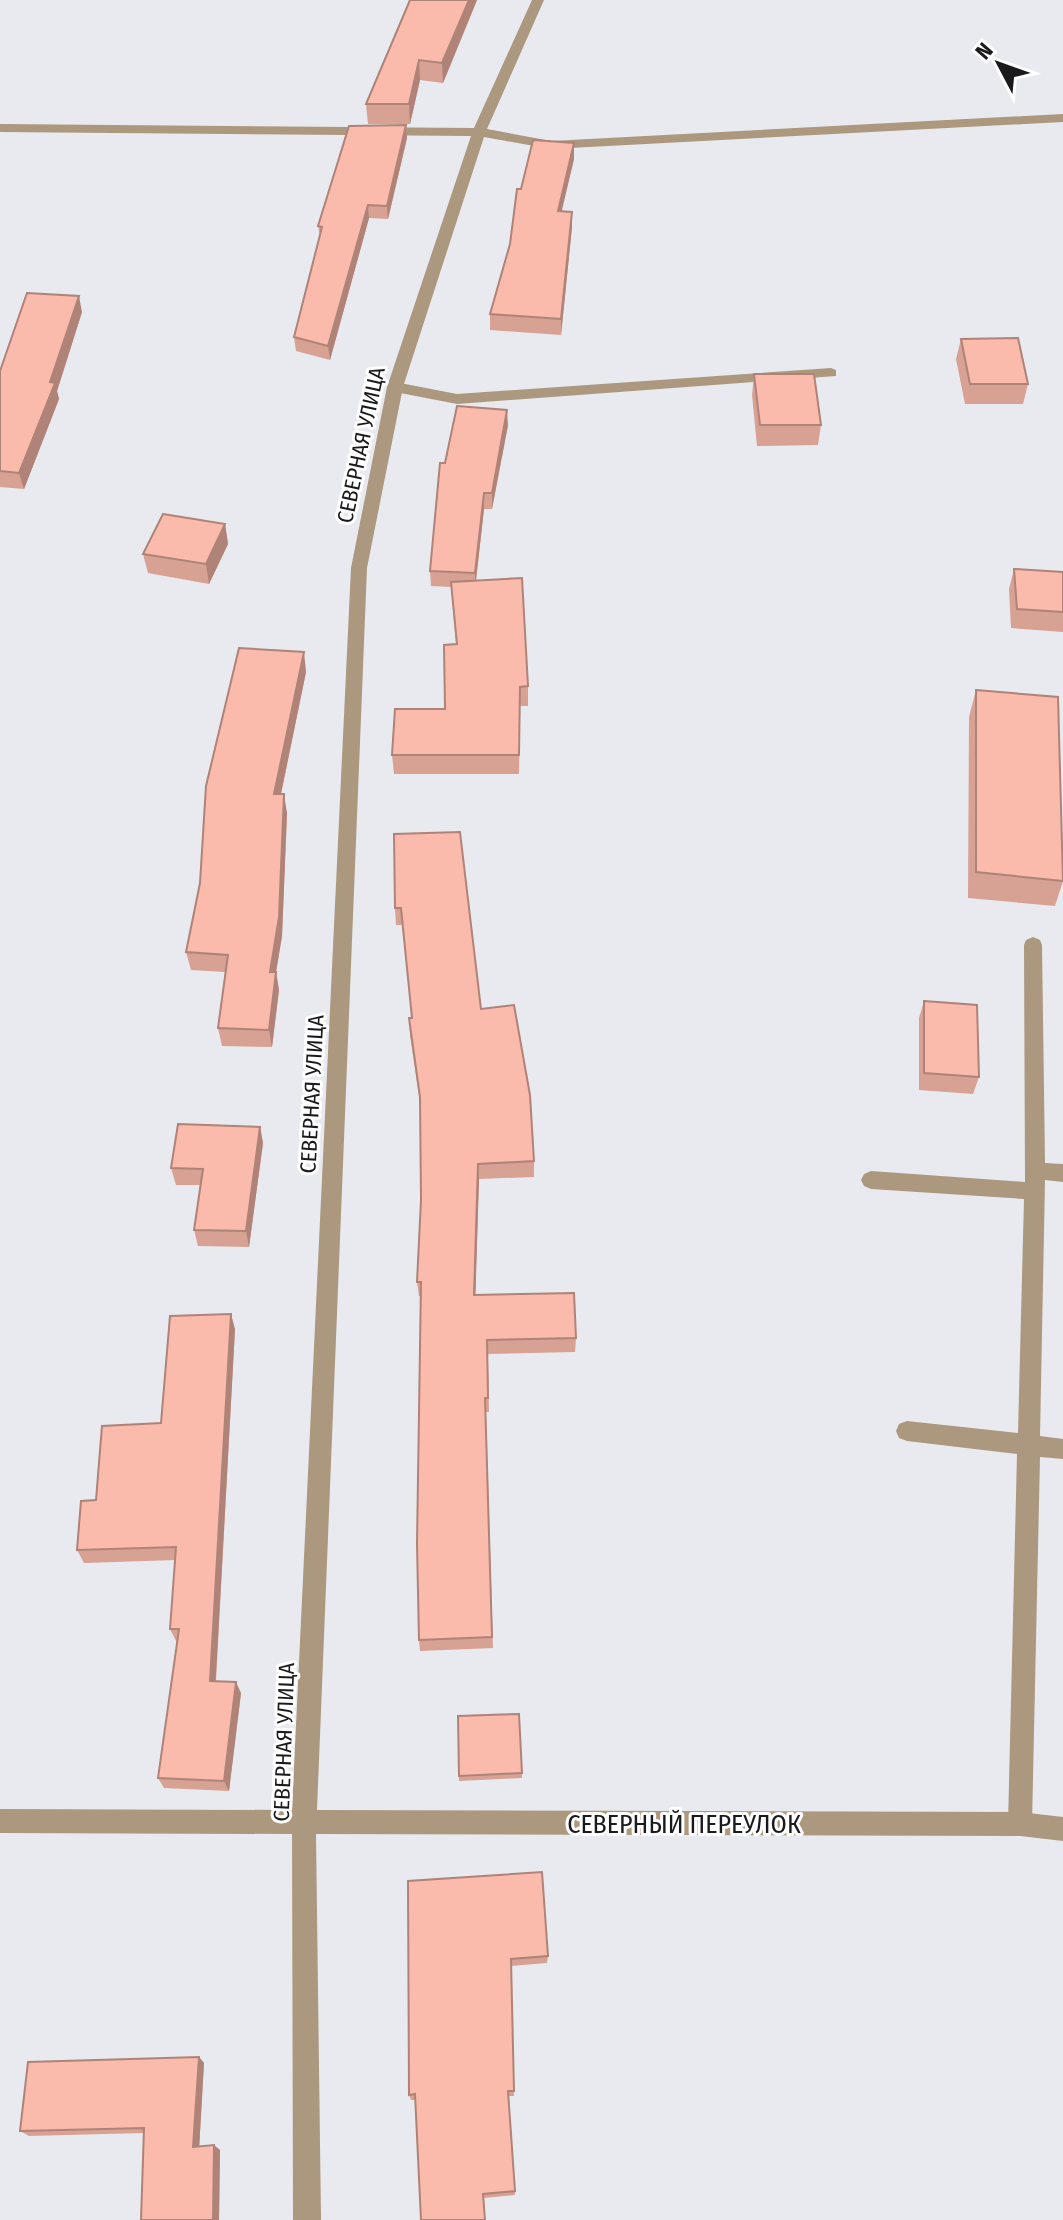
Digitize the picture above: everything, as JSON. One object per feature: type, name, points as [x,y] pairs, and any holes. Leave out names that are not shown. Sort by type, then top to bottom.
[{"type":"street","name":"СЕВЕРНАЯ УЛИЦА","points":[[307,2220],[304,1824],[359,568],[395,387],[479,132],[538,0]]},
{"type":"street","points":[[0,128],[479,132],[551,145],[1063,118]]},
{"type":"street","points":[[395,387],[457,399],[831,373]]},
{"type":"street","points":[[1020,1824],[1035,1181],[1033,945]]},
{"type":"street","points":[[871,1180],[1035,1181],[1063,1173]]},
{"type":"street","points":[[907,1431],[1063,1449]]},
{"type":"street","name":"СЕВЕРНЫЙ ПЕРЕУЛОК","points":[[0,1821],[1020,1824],[1063,1829]]},
{"type":"building","points":[[410,0],[469,0],[442,63],[419,60],[409,104],[366,104]]},
{"type":"building","points":[[406,125],[387,206],[368,205],[328,346],[294,337],[322,227],[318,226],[349,126]]},
{"type":"building","points":[[533,140],[574,143],[558,211],[572,212],[561,319],[490,314],[510,244],[517,189],[521,189]]},
{"type":"building","points":[[27,293],[79,296],[50,382],[55,383],[19,473],[0,471],[0,371]]},
{"type":"building","points":[[1018,338],[1028,384],[970,384],[961,339]]},
{"type":"building","points":[[754,374],[814,374],[821,425],[760,425]]},
{"type":"building","points":[[457,406],[507,410],[492,493],[484,493],[475,573],[430,571],[440,463],[445,463]]},
{"type":"building","points":[[163,514],[225,524],[206,564],[143,554]]},
{"type":"building","points":[[1014,569],[1063,572],[1063,612],[1017,609]]},
{"type":"building","points":[[522,578],[528,686],[520,687],[519,755],[392,755],[395,709],[445,709],[444,645],[457,644],[451,582]]},
{"type":"building","points":[[239,648],[304,652],[274,794],[284,794],[279,917],[270,972],[276,972],[269,1030],[218,1028],[228,955],[186,952],[200,883],[206,786]]},
{"type":"building","points":[[976,690],[1058,697],[1063,881],[976,872]]},
{"type":"building","points":[[460,832],[481,1009],[514,1005],[530,1095],[534,1161],[478,1164],[474,1295],[574,1293],[576,1338],[487,1340],[488,1398],[485,1398],[492,1637],[419,1640],[417,1544],[421,1282],[417,1282],[421,1200],[420,1097],[409,1018],[412,1018],[401,908],[395,908],[394,834]]},
{"type":"building","points":[[924,1001],[977,1005],[979,1077],[924,1073]]},
{"type":"building","points":[[178,1124],[260,1127],[246,1231],[194,1230],[203,1169],[171,1168]]},
{"type":"building","points":[[231,1314],[210,1681],[236,1682],[224,1781],[158,1778],[179,1629],[170,1629],[176,1547],[77,1550],[81,1501],[96,1500],[102,1426],[161,1423],[170,1316]]},
{"type":"building","points":[[519,1714],[522,1773],[459,1776],[458,1716]]},
{"type":"building","points":[[542,1872],[548,1956],[511,1959],[514,2091],[508,2091],[515,2191],[483,2194],[485,2220],[421,2220],[415,2094],[409,2095],[408,1881]]},
{"type":"building","points":[[199,2057],[193,2147],[214,2145],[213,2220],[141,2220],[144,2128],[20,2131],[28,2062]]}]
